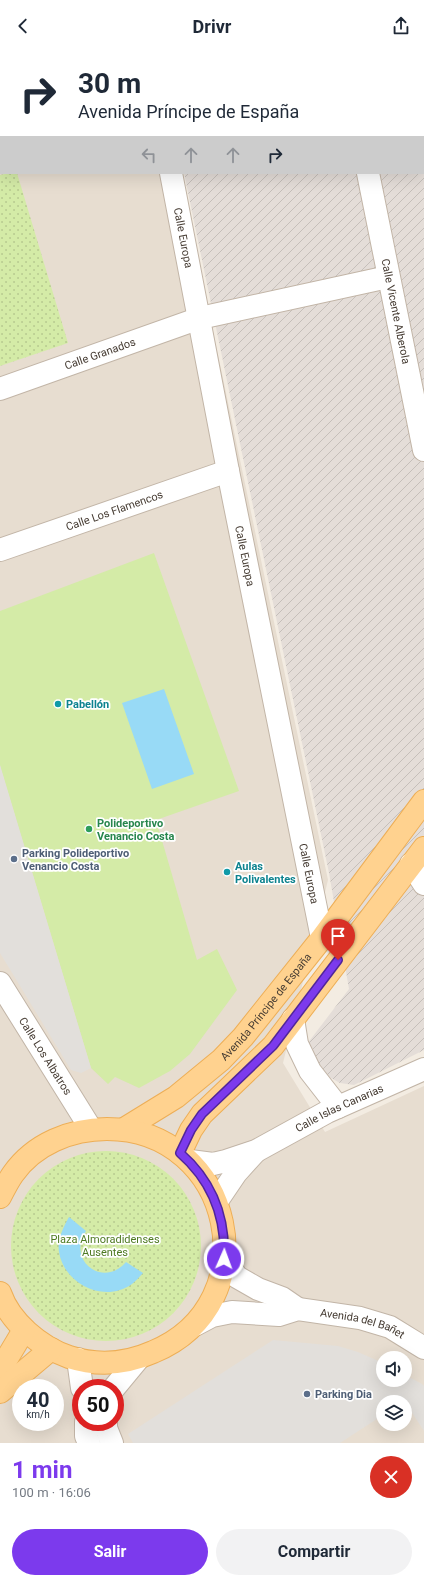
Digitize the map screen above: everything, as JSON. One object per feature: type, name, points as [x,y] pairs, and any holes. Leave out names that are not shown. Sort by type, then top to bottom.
[{"type":"main road","name":"Avenida Príncipe de España","points":[[124,1129],[176,1097],[221,1060],[243,1037],[322,938],[424,801]]},
{"type":"main road","points":[[185,1157],[191,1130],[202,1114],[273,1046],[418,856]]},
{"type":"main road","points":[[0,1197],[6,1176],[28,1157],[47,1144],[68,1134],[91,1129],[124,1129],[154,1137],[185,1157],[210,1187],[217,1201],[225,1239],[224,1259],[219,1283],[209,1305],[195,1325],[168,1346],[138,1359],[107,1363],[78,1360],[51,1349],[24,1330],[3,1302],[0,1293]]},
{"type":"main road","points":[[0,1370],[24,1330]]},
{"type":"main road","points":[[0,1392],[51,1349]]},
{"type":"street","name":"Calle Europa","points":[[171,174],[200,318],[228,471],[322,938]]},
{"type":"street","name":"Calle Vicente Alberola","points":[[368,174],[424,450]]},
{"type":"street","name":"Calle Granados","points":[[0,389],[200,318],[388,277]]},
{"type":"street","name":"Calle Los Flamencos","points":[[0,550],[228,471]]},
{"type":"street","points":[[418,856],[424,884]]},
{"type":"street","name":"Calle Los Albatros","points":[[0,983],[91,1129]]},
{"type":"street","points":[[293,1019],[297,1044],[307,1064],[338,1107]]},
{"type":"street","name":"Calle Islas Canarias","points":[[185,1157],[213,1164],[226,1162],[256,1151],[338,1107],[424,1069]]},
{"type":"street","name":"Calle Islas Canarias","points":[[217,1201],[236,1173],[256,1151]]},
{"type":"street","name":"Avenida del Bañet","points":[[224,1259],[237,1277],[258,1289],[282,1298],[298,1309]]},
{"type":"street","name":"Avenida del Bañet","points":[[195,1325],[212,1316],[232,1312],[279,1315],[298,1309],[360,1318],[390,1327],[424,1348]]},
{"type":"street","points":[[121,1379],[138,1359]]},
{"type":"street","points":[[78,1360],[81,1379]]},
{"type":"street","points":[[86,1431],[86,1436],[89,1443]]},
{"type":"street","points":[[107,1431],[112,1443]]},
{"type":"shaded area","points":[[0,174],[180,174],[328,880],[283,1063],[325,1132],[424,1086],[424,1443],[0,1443]]},
{"type":"shaded area","points":[[184,174],[424,174],[424,1050],[354,1085],[340,1083],[329,1077],[314,1057],[307,1044],[349,989],[329,873]]},
{"type":"shaded area","name":"Parking Polideportivo Venancio Costa","points":[[0,765],[91,1068],[81,1073],[71,1070],[0,953]]},
{"type":"shaded area","name":"Parking Dia","points":[[273,1340],[338,1346],[358,1352],[376,1360],[376,1387],[412,1387],[412,1379],[424,1386],[424,1431],[412,1413],[412,1395],[376,1395],[376,1420],[340,1443],[133,1443],[128,1434]]},
{"type":"green space","points":[[17,174],[68,343],[0,366],[0,175]]},
{"type":"green space","name":"Polideportivo Venancio Costa","points":[[154,553],[239,791],[156,820],[197,960],[217,949],[237,990],[190,1054],[170,1071],[139,1088],[115,1077],[108,1084],[91,1068],[0,766],[0,611]]},
{"type":"green space","name":"Plaza Almoradidenses Ausentes","points":[[97,1151],[115,1151],[134,1155],[151,1162],[166,1172],[180,1186],[190,1201],[197,1218],[201,1237],[201,1255],[197,1274],[190,1291],[180,1306],[166,1320],[151,1330],[134,1337],[115,1341],[97,1341],[78,1337],[61,1330],[46,1320],[32,1306],[22,1291],[15,1274],[11,1255],[11,1237],[15,1218],[22,1201],[32,1186],[46,1172],[61,1162],[78,1155]]},
{"type":"water","points":[[164,689],[194,774],[152,789],[122,703]]},
{"type":"water","points":[[69,1217],[86,1231],[81,1242],[81,1252],[84,1261],[90,1268],[98,1272],[107,1273],[117,1270],[126,1262],[143,1273],[132,1284],[121,1290],[109,1292],[87,1288],[77,1281],[62,1263],[59,1252],[60,1239]]},
{"type":"place","name":"Pabellón","points":[[58,704]]},
{"type":"place","name":"Polideportivo Venancio Costa","points":[[89,829]]},
{"type":"place","name":"Parking Polideportivo Venancio Costa","points":[[14,859]]},
{"type":"place","name":"Aulas Polivalentes","points":[[227,872]]},
{"type":"place","name":"Parking Dia","points":[[307,1394]]},
{"type":"route","points":[[224,1259],[225,1239],[217,1201],[210,1187],[190,1161],[180,1153],[191,1130],[202,1114],[233,1082],[254,1065],[273,1046],[338,960]]}]
